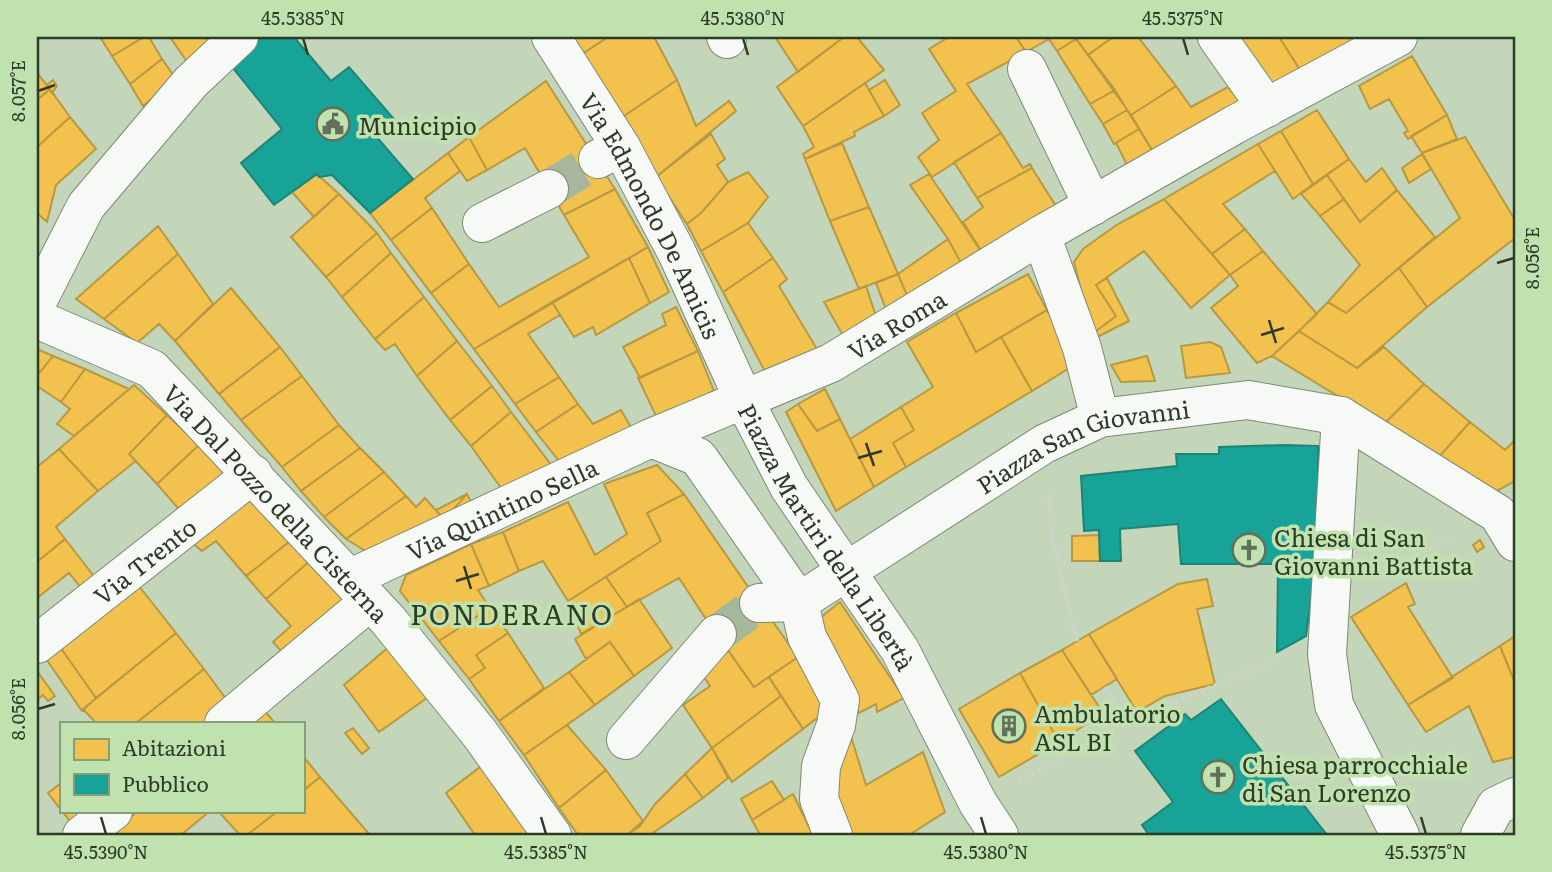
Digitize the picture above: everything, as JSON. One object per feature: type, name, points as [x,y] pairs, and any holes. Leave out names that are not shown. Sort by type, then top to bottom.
[{"type":"street","points":[[37,302],[86,206],[191,82],[239,37]]},
{"type":"street","name":"Via Edmondo De Amicis","points":[[551,37],[609,153],[677,253],[743,398]]},
{"type":"street","points":[[1217,37],[1267,108]]},
{"type":"street","name":"Via Roma","points":[[743,398],[831,363],[1041,235],[1398,37]]},
{"type":"street","points":[[1027,69],[1093,206]]},
{"type":"street","points":[[482,223],[549,189]]},
{"type":"street","points":[[1041,235],[1082,348],[1100,418]]},
{"type":"street","name":"Via Dal Pozzo della Cisterna","points":[[37,319],[152,369],[360,589],[481,734],[552,835]]},
{"type":"street","name":"Piazza Martiri della Libertà","points":[[651,438],[743,398],[789,487],[848,569],[900,650],[978,803],[999,835]]},
{"type":"street","name":"Piazza San Giovanni","points":[[799,602],[1044,444],[1100,418],[1248,400],[1341,416],[1509,520]]},
{"type":"street","points":[[1341,416],[1327,654],[1334,705],[1400,835]]},
{"type":"street","points":[[651,438],[698,457],[799,602],[807,637],[839,700],[836,725],[821,766],[819,799],[833,835]]},
{"type":"street","name":"Via Quintino Sella","points":[[225,722],[360,589],[651,438]]},
{"type":"street","name":"Via Trento","points":[[37,644],[253,474]]},
{"type":"street","points":[[759,603],[799,602]]},
{"type":"street","points":[[626,740],[717,634]]},
{"type":"street","points":[[1480,835],[1496,806],[1515,797]]},
{"type":"street","points":[[82,835],[112,812]]},
{"type":"path","points":[[1044,444],[1053,543],[1077,641]]},
{"type":"path","points":[[978,803],[1128,721],[1274,664],[1330,619],[1374,576],[1509,520]]},
{"type":"path","points":[[1105,687],[1128,721]]},
{"type":"building: Abitazioni","points":[[100,37],[144,37],[112,56]]},
{"type":"building: Abitazioni","points":[[144,37],[149,37],[162,59],[130,84],[112,56]]},
{"type":"building: Abitazioni","points":[[170,37],[225,37],[190,66]]},
{"type":"building: Abitazioni","points":[[572,37],[608,37],[582,54]]},
{"type":"building: Abitazioni","points":[[608,37],[654,37],[677,80],[621,118],[582,54]]},
{"type":"building: Abitazioni","points":[[775,37],[844,37],[798,72]]},
{"type":"building: Abitazioni","points":[[844,37],[857,37],[884,70],[803,126],[777,87]]},
{"type":"building: Abitazioni","points":[[949,37],[1016,37],[1026,52],[967,84],[1001,133],[932,177],[918,157],[939,140],[922,113],[956,91],[929,49]]},
{"type":"building: Abitazioni","points":[[1016,37],[1076,39],[1057,51],[1049,39],[1026,52]]},
{"type":"building: Abitazioni","points":[[1075,37],[1113,37],[1088,55]]},
{"type":"building: Abitazioni","points":[[1113,37],[1138,37],[1176,86],[1131,115],[1088,55]]},
{"type":"building: Abitazioni","points":[[1229,37],[1279,37],[1302,73],[1267,95]]},
{"type":"building: Abitazioni","points":[[1279,37],[1368,37],[1302,73]]},
{"type":"building: Abitazioni","points":[[1076,39],[1115,90],[1090,104],[1057,51]]},
{"type":"building: Abitazioni","points":[[1412,56],[1447,115],[1408,139],[1404,133],[1408,131],[1389,99],[1370,109],[1359,86]]},
{"type":"building: Abitazioni","points":[[162,59],[176,79],[143,106],[130,84]]},
{"type":"building: Abitazioni","points":[[37,73],[50,89],[37,100]]},
{"type":"building: Abitazioni","points":[[53,80],[57,86],[52,93],[47,85]]},
{"type":"building: Abitazioni","points":[[677,80],[696,126],[729,101],[736,111],[656,177],[621,118]]},
{"type":"building: Abitazioni","points":[[885,80],[900,105],[884,116],[869,90]]},
{"type":"building: Abitazioni","points":[[546,81],[615,189],[564,215],[525,148],[487,170],[469,137]]},
{"type":"building: Abitazioni","points":[[865,83],[884,116],[854,132],[855,136],[805,159],[803,154],[814,147],[803,126]]},
{"type":"building: Abitazioni","points":[[1176,86],[1191,107],[1228,87],[1246,108],[1158,160],[1131,115]]},
{"type":"building: Abitazioni","points":[[50,89],[70,117],[37,147],[37,100]]},
{"type":"building: Abitazioni","points":[[1115,90],[1127,110],[1103,124],[1090,104]]},
{"type":"building: Abitazioni","points":[[1127,110],[1139,129],[1114,144],[1103,124]]},
{"type":"building: Abitazioni","points":[[1317,110],[1349,159],[1313,184],[1281,131]]},
{"type":"building: Abitazioni","points":[[1447,115],[1457,139],[1422,153],[1411,136]]},
{"type":"building: Abitazioni","points":[[70,117],[96,149],[56,185],[47,222],[37,213],[37,147]]},
{"type":"building: Abitazioni","points":[[1139,129],[1158,160],[1131,173],[1116,143]]},
{"type":"building: Abitazioni","points":[[1281,131],[1313,184],[1293,199],[1258,144]]},
{"type":"building: Abitazioni","points":[[1001,133],[1023,168],[1030,164],[1032,168],[977,198],[954,162]]},
{"type":"building: Abitazioni","points":[[711,134],[725,159],[717,165],[728,182],[701,213],[687,224],[656,177]]},
{"type":"building: Abitazioni","points":[[469,137],[487,170],[467,181],[448,153]]},
{"type":"building: Abitazioni","points":[[1465,137],[1515,220],[1515,238],[1427,307],[1399,268],[1460,218],[1422,153]]},
{"type":"building: Abitazioni","points":[[842,143],[869,207],[830,221],[805,159]]},
{"type":"building: Abitazioni","points":[[1258,144],[1275,171],[1223,204],[1245,229],[1212,254],[1164,199]]},
{"type":"building: Abitazioni","points":[[448,153],[460,171],[425,198],[432,208],[391,240],[370,213]]},
{"type":"building: Abitazioni","points":[[1422,154],[1431,169],[1409,183],[1402,168]]},
{"type":"building: Abitazioni","points":[[1349,159],[1366,182],[1382,168],[1397,190],[1360,222],[1327,175]]},
{"type":"building: Abitazioni","points":[[1032,168],[1059,211],[987,260],[963,222],[983,207],[977,198]]},
{"type":"building: Abitazioni","points":[[748,172],[768,197],[748,223],[701,251],[687,224],[701,213],[728,182]]},
{"type":"building: Abitazioni","points":[[317,174],[339,194],[314,217],[292,192]]},
{"type":"building: Abitazioni","points":[[929,174],[987,260],[966,272],[948,239],[910,185]]},
{"type":"building: Abitazioni","points":[[1327,175],[1344,199],[1320,216],[1301,194]]},
{"type":"building: Abitazioni","points":[[615,189],[648,247],[474,349],[431,293],[469,264],[499,307],[589,257],[564,215]]},
{"type":"building: Abitazioni","points":[[1397,190],[1435,237],[1346,313],[1328,302],[1360,265],[1320,216],[1344,199],[1360,222]]},
{"type":"building: Abitazioni","points":[[339,194],[377,233],[326,277],[291,237]]},
{"type":"building: Abitazioni","points":[[1164,199],[1230,275],[1191,308],[1144,251],[1096,285],[1116,316],[1095,332],[1088,318],[1074,262],[1083,249],[1118,224]]},
{"type":"building: Abitazioni","points":[[869,207],[898,274],[859,289],[830,221]]},
{"type":"building: Abitazioni","points":[[432,208],[469,264],[431,293],[391,240]]},
{"type":"building: Abitazioni","points":[[748,223],[773,258],[723,292],[701,251]]},
{"type":"building: Abitazioni","points":[[158,226],[178,254],[104,319],[76,299]]},
{"type":"building: Abitazioni","points":[[1245,229],[1263,251],[1230,275],[1212,254]]},
{"type":"building: Abitazioni","points":[[377,233],[391,253],[342,297],[326,277]]},
{"type":"building: Abitazioni","points":[[948,239],[966,272],[911,305],[898,274]]},
{"type":"building: Abitazioni","points":[[648,247],[669,292],[650,303],[629,258]]},
{"type":"building: Abitazioni","points":[[1263,251],[1317,314],[1272,356],[1257,363],[1211,308],[1238,286],[1230,275]]},
{"type":"building: Abitazioni","points":[[391,253],[424,297],[375,339],[342,297]]},
{"type":"building: Abitazioni","points":[[178,254],[213,304],[175,341],[159,324],[137,343],[104,319]]},
{"type":"building: Abitazioni","points":[[629,258],[650,303],[596,335],[593,327],[574,337],[552,302]]},
{"type":"building: Abitazioni","points":[[773,258],[787,279],[779,286],[820,354],[770,381],[723,292]]},
{"type":"building: Abitazioni","points":[[1399,268],[1427,307],[1357,368],[1299,331],[1328,302],[1346,313]]},
{"type":"building: Abitazioni","points":[[898,274],[911,305],[889,317],[876,283]]},
{"type":"building: Abitazioni","points":[[1028,274],[1047,310],[976,352],[956,313]]},
{"type":"building: Abitazioni","points":[[1107,278],[1129,321],[1097,337],[1095,332],[1116,316],[1096,285]]},
{"type":"building: Abitazioni","points":[[866,286],[878,322],[845,339],[824,302]]},
{"type":"building: Abitazioni","points":[[231,288],[280,347],[219,394],[175,341]]},
{"type":"building: Abitazioni","points":[[424,297],[457,341],[417,376],[395,344],[385,350],[375,339]]},
{"type":"building: Abitazioni","points":[[552,302],[560,315],[528,334],[559,377],[515,404],[474,349]]},
{"type":"building: Abitazioni","points":[[676,307],[698,351],[640,378],[623,347],[666,325],[662,314]]},
{"type":"building: Abitazioni","points":[[1047,310],[1076,364],[1032,391],[1001,337]]},
{"type":"building: Abitazioni","points":[[956,313],[976,352],[1001,337],[1032,391],[906,467],[893,443],[914,430],[901,407],[933,387],[907,342]]},
{"type":"building: Abitazioni","points":[[1299,331],[1357,368],[1384,347],[1424,384],[1384,424],[1272,356]]},
{"type":"building: Abitazioni","points":[[457,341],[492,386],[450,420],[417,376]]},
{"type":"building: Abitazioni","points":[[1210,342],[1221,347],[1230,373],[1186,378],[1181,346]]},
{"type":"building: Abitazioni","points":[[280,347],[302,376],[241,420],[219,394]]},
{"type":"building: Abitazioni","points":[[37,349],[53,356],[37,376]]},
{"type":"building: Abitazioni","points":[[698,351],[714,391],[657,418],[638,378]]},
{"type":"building: Abitazioni","points":[[53,356],[85,369],[61,402],[37,386],[37,376]]},
{"type":"building: Abitazioni","points":[[1147,356],[1155,381],[1121,382],[1111,365]]},
{"type":"building: Abitazioni","points":[[85,369],[129,389],[74,436],[57,424],[70,409],[61,402]]},
{"type":"building: Abitazioni","points":[[302,376],[339,425],[282,467],[241,420]]},
{"type":"building: Abitazioni","points":[[559,377],[578,404],[536,432],[515,404]]},
{"type":"building: Abitazioni","points":[[1424,384],[1470,422],[1439,457],[1384,424]]},
{"type":"building: Abitazioni","points":[[134,385],[167,415],[129,454],[136,461],[98,491],[59,449]]},
{"type":"building: Abitazioni","points":[[492,386],[511,412],[471,446],[450,420]]},
{"type":"building: Abitazioni","points":[[825,389],[840,419],[817,431],[798,404]]},
{"type":"building: Abitazioni","points":[[578,404],[593,424],[621,410],[633,431],[563,466],[536,432]]},
{"type":"building: Abitazioni","points":[[798,404],[817,431],[840,419],[874,487],[836,511],[786,412]]},
{"type":"building: Abitazioni","points":[[901,407],[914,430],[893,443],[906,467],[874,487],[850,439]]},
{"type":"building: Abitazioni","points":[[511,412],[555,470],[506,495],[471,446]]},
{"type":"building: Abitazioni","points":[[167,415],[199,445],[157,484],[129,454]]},
{"type":"building: Abitazioni","points":[[1470,422],[1505,450],[1515,440],[1515,481],[1495,492],[1439,457]]},
{"type":"building: Abitazioni","points":[[339,425],[360,448],[301,491],[282,467]]},
{"type":"building: Abitazioni","points":[[199,445],[233,477],[185,516],[157,484]]},
{"type":"building: Abitazioni","points":[[360,448],[384,472],[324,517],[301,491]]},
{"type":"building: Abitazioni","points":[[59,449],[98,491],[56,527],[65,539],[37,562],[37,467]]},
{"type":"building: Abitazioni","points":[[657,465],[684,494],[647,513],[661,541],[568,601],[543,561],[519,571],[503,532],[568,502],[595,555],[627,534],[604,484]]},
{"type":"building: Abitazioni","points":[[384,472],[406,496],[346,539],[324,517]]},
{"type":"building: Abitazioni","points":[[248,492],[294,538],[246,576],[216,541],[202,551],[188,539]]},
{"type":"building: Abitazioni","points":[[467,494],[450,513],[448,524],[436,510]]},
{"type":"building: Abitazioni","points":[[467,494],[475,510],[450,513]]},
{"type":"building: Abitazioni","points":[[684,494],[751,591],[708,622],[679,578],[627,607],[606,577],[661,541],[647,513]]},
{"type":"building: Abitazioni","points":[[406,496],[416,507],[425,498],[448,524],[367,552],[346,539]]},
{"type":"building: Abitazioni","points":[[503,532],[519,571],[489,586],[471,544]]},
{"type":"building: Abitazioni","points":[[1099,535],[1100,561],[1072,561],[1072,536]]},
{"type":"building: Abitazioni","points":[[294,538],[312,559],[266,599],[246,576]]},
{"type":"building: Abitazioni","points":[[65,539],[100,584],[85,593],[69,573],[37,598],[37,562]]},
{"type":"building: Abitazioni","points":[[1480,540],[1484,547],[1477,552],[1473,545]]},
{"type":"building: Abitazioni","points":[[471,544],[489,586],[478,590],[490,608],[439,641],[400,591],[406,575]]},
{"type":"building: Abitazioni","points":[[312,559],[356,604],[289,660],[273,642],[291,626],[266,599]]},
{"type":"building: Abitazioni","points":[[606,577],[627,607],[581,634],[568,601]]},
{"type":"building: Abitazioni","points":[[1207,579],[1213,606],[1197,609],[1215,684],[1165,696],[1137,712],[1089,634],[1178,584]]},
{"type":"building: Abitazioni","points":[[135,581],[176,633],[96,698],[58,644]]},
{"type":"building: Abitazioni","points":[[1406,583],[1415,604],[1408,607],[1453,678],[1408,705],[1351,617]]},
{"type":"building: Abitazioni","points":[[751,591],[798,657],[754,687],[708,622]]},
{"type":"building: Abitazioni","points":[[639,599],[672,648],[634,676],[610,642],[586,659],[575,639]]},
{"type":"building: Abitazioni","points":[[840,602],[904,698],[877,712],[876,704],[859,713],[811,625]]},
{"type":"building: Abitazioni","points":[[490,608],[508,633],[476,655],[485,668],[469,679],[439,641]]},
{"type":"building: Abitazioni","points":[[176,633],[204,669],[137,722],[95,722],[83,709]]},
{"type":"building: Abitazioni","points":[[508,633],[544,688],[499,721],[469,679],[485,668],[476,655]]},
{"type":"building: Abitazioni","points":[[1089,634],[1117,679],[1091,695],[1062,650]]},
{"type":"building: Abitazioni","points":[[1515,636],[1515,683],[1500,646]]},
{"type":"building: Abitazioni","points":[[610,642],[634,676],[595,705],[569,672]]},
{"type":"building: Abitazioni","points":[[723,643],[754,687],[769,677],[781,696],[712,748],[683,705],[710,686],[697,667]]},
{"type":"building: Abitazioni","points":[[58,644],[96,698],[82,711],[44,656]]},
{"type":"building: Abitazioni","points":[[391,645],[431,695],[379,732],[344,685]]},
{"type":"building: Abitazioni","points":[[1500,646],[1515,683],[1515,757],[1493,762],[1469,706],[1426,732],[1408,705]]},
{"type":"building: Abitazioni","points":[[1062,650],[1103,713],[1059,742],[1020,673]]},
{"type":"building: Abitazioni","points":[[798,657],[830,708],[803,729],[769,677]]},
{"type":"building: Abitazioni","points":[[204,669],[232,707],[210,722],[137,722]]},
{"type":"building: Abitazioni","points":[[37,671],[55,696],[48,701],[43,695],[37,700]]},
{"type":"building: Abitazioni","points":[[569,672],[595,705],[524,755],[499,721]]},
{"type":"building: Abitazioni","name":"Ambulatorio ASL BI","points":[[1020,673],[1059,742],[999,777],[959,709]]},
{"type":"building: Abitazioni","points":[[781,696],[803,729],[732,782],[712,748]]},
{"type":"building: Abitazioni","points":[[263,709],[274,722],[247,722]]},
{"type":"building: Abitazioni","points":[[567,725],[606,770],[559,808],[524,755]]},
{"type":"building: Abitazioni","points":[[353,728],[369,748],[362,754],[345,733]]},
{"type":"building: Abitazioni","points":[[849,730],[866,785],[923,752],[945,812],[909,835],[846,835],[835,803],[834,767]]},
{"type":"building: Abitazioni","points":[[712,748],[728,778],[703,798],[685,774]]},
{"type":"building: Abitazioni","points":[[304,757],[320,777],[304,790]]},
{"type":"building: Abitazioni","points":[[484,764],[535,835],[475,835],[446,793]]},
{"type":"building: Abitazioni","points":[[606,770],[643,821],[627,835],[578,835],[559,808]]},
{"type":"building: Abitazioni","points":[[685,774],[703,798],[650,835],[627,835],[640,826],[655,804]]},
{"type":"building: Abitazioni","points":[[320,777],[370,835],[247,835],[277,812],[304,812],[304,790]]},
{"type":"building: Abitazioni","points":[[772,781],[784,800],[752,820],[741,799]]},
{"type":"building: Abitazioni","points":[[60,784],[60,809],[48,793]]},
{"type":"building: Abitazioni","points":[[793,794],[813,835],[760,835],[752,820]]},
{"type":"building: Abitazioni","points":[[63,812],[99,812],[76,829]]},
{"type":"building: Abitazioni","points":[[137,812],[209,812],[181,835],[108,835]]},
{"type":"building: Abitazioni","points":[[219,812],[277,812],[247,835],[240,835]]},
{"type":"building: Pubblico","name":"Municipio","points":[[263,37],[294,37],[331,81],[349,67],[394,119],[374,134],[413,179],[370,213],[332,175],[319,177],[317,174],[274,205],[241,163],[282,129],[228,62]]},
{"type":"building: Pubblico","name":"Chiesa di San Giovanni Battista","points":[[1318,446],[1319,540],[1306,636],[1277,652],[1278,564],[1181,564],[1178,524],[1120,529],[1121,561],[1100,561],[1099,530],[1084,531],[1081,476],[1177,466],[1176,454],[1219,454],[1219,447]]},
{"type":"building: Pubblico","name":"Chiesa parrocchiale di San Lorenzo","points":[[1221,699],[1327,835],[1149,835],[1142,825],[1173,802],[1135,751],[1185,714],[1191,720]]},
{"type":"tunnel","points":[[549,189],[598,159]]},
{"type":"tunnel","points":[[717,634],[759,603]]},
{"type":"place","name":"Municipio","points":[[333,124]]},
{"type":"place","name":"Chiesa di San Giovanni Battista","points":[[1249,550]]},
{"type":"place","name":"Ambulatorio ASL BI","points":[[1009,726]]},
{"type":"place","name":"Chiesa parrocchiale di San Lorenzo","points":[[1218,777]]},
{"type":"district","name":"PONDERANO","points":[[512,613]]}]
